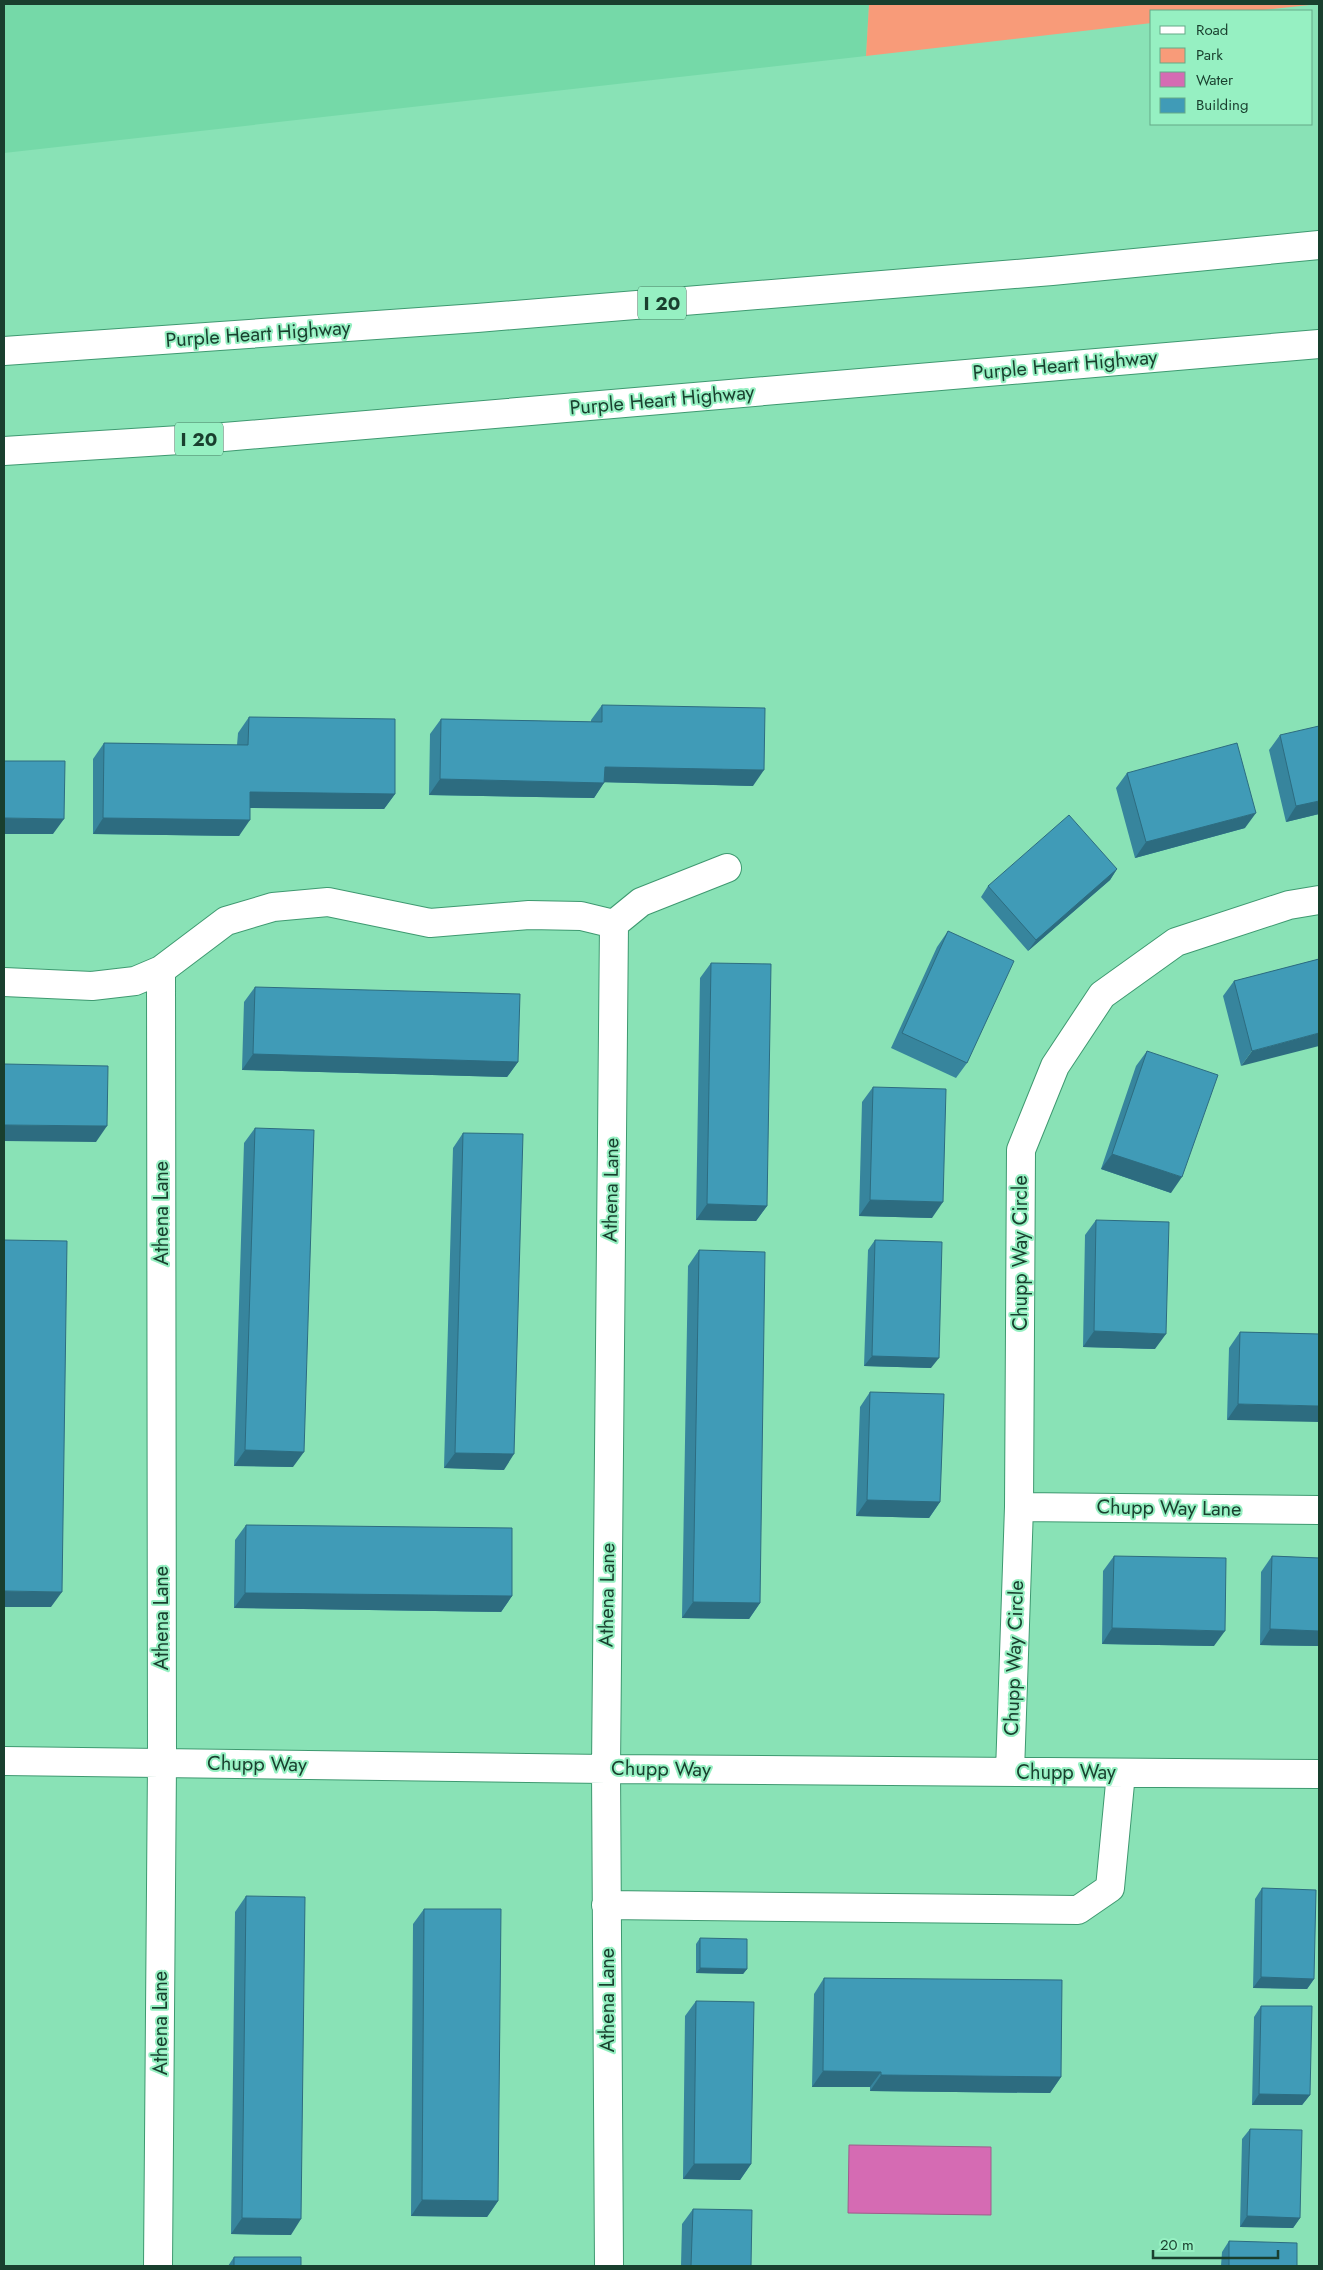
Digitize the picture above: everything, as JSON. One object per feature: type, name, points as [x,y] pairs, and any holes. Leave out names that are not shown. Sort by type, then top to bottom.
[{"type":"main road","name":"Purple Heart Highway","points":[[4,351],[477,318],[1042,272],[1319,245]]},
{"type":"main road","name":"Purple Heart Highway","points":[[4,451],[212,438],[1319,344]]},
{"type":"main road","points":[[4,982],[92,986],[135,981],[160,970],[226,921],[273,907],[291,905],[328,902],[430,923],[529,915],[581,916],[614,924],[641,902],[727,868]]},
{"type":"main road","name":"Chupp Way Circle","points":[[1010,1772],[1019,1507],[1021,1150],[1055,1066],[1102,995],[1176,942],[1288,905],[1319,900]]},
{"type":"main road","name":"Athena Lane","points":[[609,2266],[606,1768],[614,924]]},
{"type":"main road","name":"Athena Lane","points":[[158,2266],[162,1763],[160,970]]},
{"type":"main road","name":"Chupp Way Lane","points":[[1019,1507],[1319,1510]]},
{"type":"main road","name":"Chupp Way","points":[[4,1761],[1319,1774]]},
{"type":"main road","points":[[606,1905],[1078,1910],[1110,1888],[1121,1773]]},
{"type":"shaded area","points":[[4,4],[869,4],[866,56],[4,153]]},
{"type":"green space","points":[[869,4],[1319,4],[1263,10],[1150,10],[1150,23],[866,56]]},
{"type":"water","points":[[849,2145],[991,2147],[991,2215],[848,2213]]},
{"type":"building","points":[[602,705],[765,708],[764,770],[605,767],[604,783],[440,779],[441,719],[602,722]]},
{"type":"building","points":[[249,717],[395,719],[395,794],[250,792],[250,820],[103,818],[104,743],[248,745]]},
{"type":"building","points":[[1319,726],[1319,801],[1296,806],[1280,735]]},
{"type":"building","points":[[1237,743],[1256,813],[1146,842],[1127,773]]},
{"type":"building","points":[[4,761],[65,761],[64,819],[4,818]]},
{"type":"building","points":[[1069,815],[1117,869],[1036,940],[988,886]]},
{"type":"building","points":[[948,931],[1014,961],[967,1063],[902,1033]]},
{"type":"building","points":[[1319,959],[1319,1033],[1252,1051],[1234,981]]},
{"type":"building","points":[[711,963],[771,964],[767,1206],[707,1204]]},
{"type":"building","points":[[255,987],[520,994],[518,1062],[253,1054]]},
{"type":"building","points":[[1147,1051],[1218,1075],[1182,1177],[1112,1154]]},
{"type":"building","points":[[4,1064],[108,1066],[107,1126],[4,1125]]},
{"type":"building","points":[[873,1087],[946,1089],[943,1202],[870,1200]]},
{"type":"building","points":[[255,1128],[314,1130],[304,1452],[245,1450]]},
{"type":"building","points":[[463,1133],[523,1134],[514,1454],[455,1453]]},
{"type":"building","points":[[1096,1220],[1169,1222],[1166,1334],[1094,1331]]},
{"type":"building","points":[[4,1240],[67,1241],[62,1592],[4,1591]]},
{"type":"building","points":[[875,1240],[942,1242],[939,1358],[872,1356]]},
{"type":"building","points":[[699,1250],[765,1252],[760,1603],[693,1602]]},
{"type":"building","points":[[1240,1332],[1319,1334],[1319,1406],[1238,1404]]},
{"type":"building","points":[[870,1392],[944,1394],[940,1502],[867,1500]]},
{"type":"building","points":[[246,1525],[512,1528],[512,1596],[245,1593]]},
{"type":"building","points":[[1114,1556],[1226,1558],[1225,1631],[1112,1628]]},
{"type":"building","points":[[1272,1556],[1319,1558],[1319,1631],[1270,1629]]},
{"type":"building","points":[[1262,1888],[1316,1890],[1314,1979],[1261,1977]]},
{"type":"building","points":[[246,1896],[305,1897],[301,2219],[242,2218]]},
{"type":"building","points":[[424,1909],[501,1909],[498,2201],[422,2200]]},
{"type":"building","points":[[700,1938],[747,1939],[747,1969],[700,1968]]},
{"type":"building","points":[[824,1978],[1062,1980],[1061,2077],[881,2075],[881,2072],[823,2071]]},
{"type":"building","points":[[696,2001],[754,2002],[751,2164],[694,2164]]},
{"type":"building","points":[[1261,2006],[1312,2006],[1310,2095],[1259,2094]]},
{"type":"building","points":[[1250,2129],[1302,2130],[1300,2218],[1247,2216]]},
{"type":"building","points":[[693,2209],[752,2210],[751,2266],[691,2266]]},
{"type":"building","points":[[1229,2241],[1297,2243],[1297,2266],[1229,2266]]},
{"type":"building","points":[[234,2257],[301,2257],[301,2266],[234,2266]]}]
